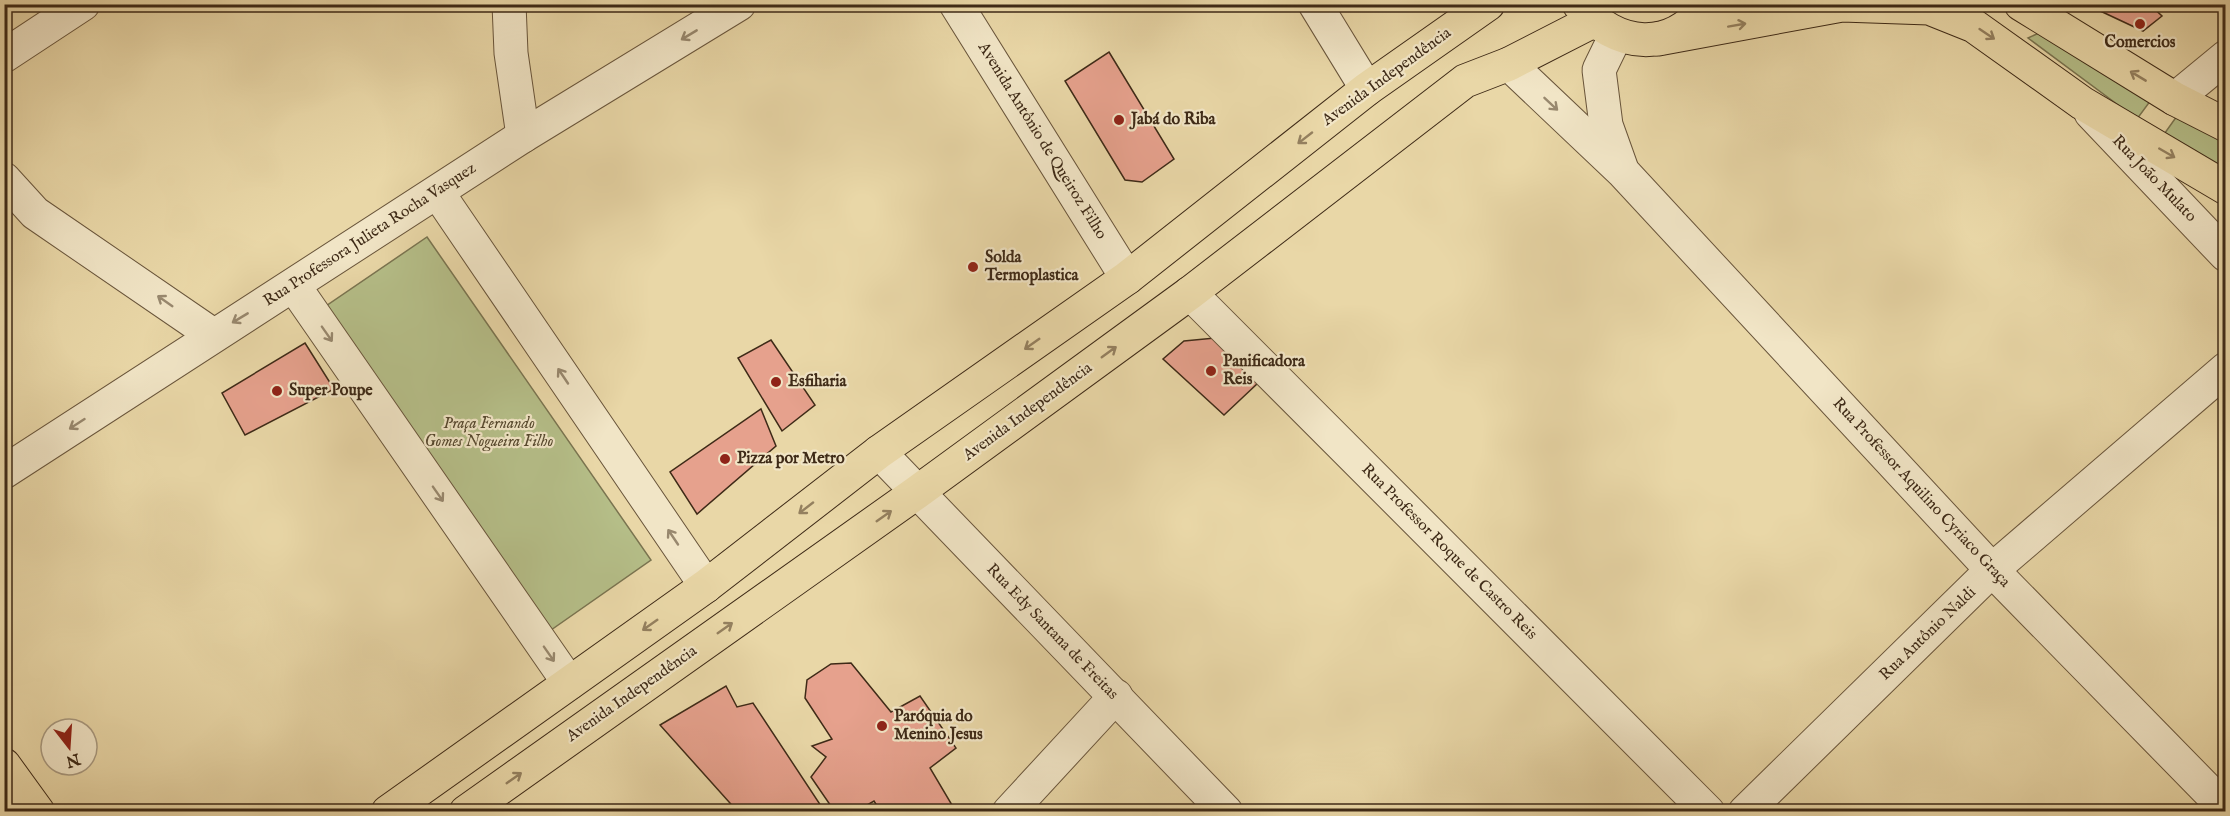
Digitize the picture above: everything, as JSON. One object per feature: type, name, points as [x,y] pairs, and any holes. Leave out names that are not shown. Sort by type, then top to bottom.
[{"type":"main road","name":"Avenida Independência","points":[[388,812],[706,586],[879,452],[1127,278],[1367,90],[1488,4]]},
{"type":"main road","points":[[1658,39],[1680,31],[1699,17],[1708,4]]},
{"type":"main road","points":[[2021,4],[2175,99],[2226,125]]},
{"type":"main road","points":[[1596,20],[1636,40],[1658,39],[1842,5],[1929,8],[1974,26],[2082,103],[2226,188]]},
{"type":"main road","name":"Avenida Independência","points":[[471,810],[916,493],[1190,293],[1465,81],[1509,64],[1596,20]]},
{"type":"main road","points":[[4,765],[38,812]]},
{"type":"street","points":[[4,57],[84,4]]},
{"type":"street","points":[[509,4],[511,53],[523,136]]},
{"type":"street","name":"Rua Professora Julieta Rocha Vasquez","points":[[4,472],[523,136],[739,4]]},
{"type":"street","name":"Avenida Antônio de Queiroz Filho","points":[[956,4],[1127,278]]},
{"type":"street","points":[[1316,4],[1367,90]]},
{"type":"street","name":"Rua Professor Aquilino Cyriaco Graça","points":[[1596,20],[1606,125],[1623,172]]},
{"type":"street","points":[[2175,99],[2226,57]]},
{"type":"street","name":"Rua Professor Aquilino Cyriaco Graça","points":[[1509,64],[1623,172],[1992,570],[2226,809]]},
{"type":"street","name":"Rua João Mulato","points":[[2082,103],[2226,255]]},
{"type":"street","points":[[4,179],[35,213],[213,335]]},
{"type":"street","points":[[438,193],[706,586]]},
{"type":"street","points":[[294,285],[569,683]]},
{"type":"street","name":"Rua Professor Roque de Castro Reis","points":[[1190,293],[1708,812]]},
{"type":"street","name":"Rua Antônio Naldi","points":[[1745,812],[1992,570],[2226,369]]},
{"type":"street","name":"Rua Edy Santana de Freitas","points":[[879,452],[916,493],[1116,696],[1226,812]]},
{"type":"street","points":[[1009,812],[1116,696]]},
{"type":"green space","points":[[2039,33],[2151,100],[2137,119],[2028,38]]},
{"type":"green space","points":[[2177,116],[2225,139],[2225,178],[2162,137]]},
{"type":"green space","name":"Praça Fernando Gomes Nogueira Filho","points":[[427,237],[651,560],[551,630],[326,306]]},
{"type":"building","name":"Comercios","points":[[2102,4],[2149,4],[2162,16],[2143,31],[2096,9]]},
{"type":"building","name":"Jabá do Riba","points":[[1109,52],[1174,159],[1142,182],[1125,180],[1065,81]]},
{"type":"building","name":"Panificadora Reis","points":[[1215,338],[1258,383],[1224,415],[1163,359],[1184,341]]},
{"type":"building","name":"Esfiharia","points":[[771,340],[815,405],[782,431],[738,358]]},
{"type":"building","name":"Super Poupe","points":[[305,343],[334,389],[245,435],[222,393]]},
{"type":"building","name":"Pizza por Metro","points":[[761,409],[776,446],[697,514],[670,472]]},
{"type":"building","name":"Paróquia do Menino Jesus","points":[[851,663],[891,712],[920,696],[956,748],[930,768],[952,805],[941,812],[881,812],[874,801],[855,812],[835,812],[811,777],[826,757],[812,746],[832,739],[805,698],[807,680],[831,664]]},
{"type":"building","points":[[726,686],[737,707],[753,703],[825,812],[738,812],[660,725]]},
{"type":"place","name":"Comercios","points":[[2140,24]]},
{"type":"place","name":"Jabá do Riba","points":[[1119,120]]},
{"type":"place","name":"Solda Termoplastica","points":[[973,267]]},
{"type":"place","name":"Panificadora Reis","points":[[1211,371]]},
{"type":"place","name":"Esfiharia","points":[[776,382]]},
{"type":"place","name":"Super Poupe","points":[[277,391]]},
{"type":"place","name":"Pizza por Metro","points":[[725,459]]},
{"type":"place","name":"Paróquia do Menino Jesus","points":[[882,726]]}]
